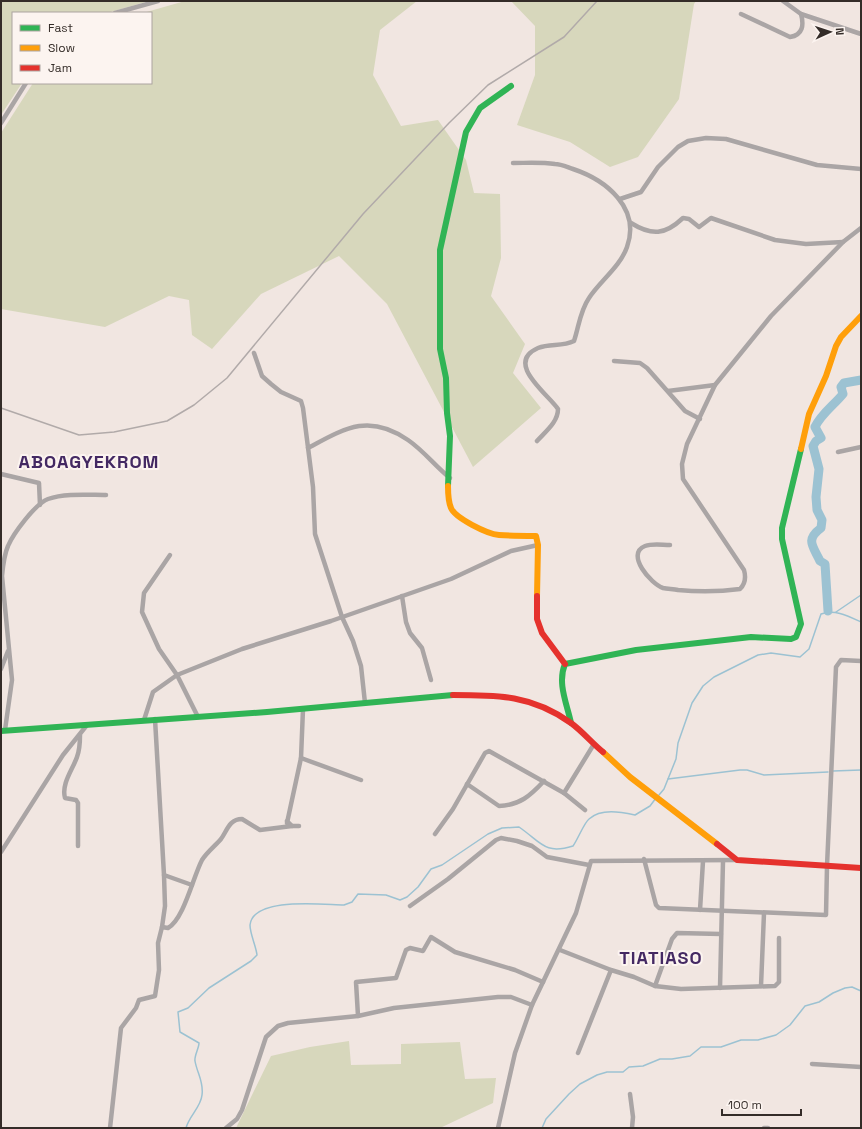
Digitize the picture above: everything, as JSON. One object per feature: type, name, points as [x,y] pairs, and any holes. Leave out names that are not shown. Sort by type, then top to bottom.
[{"type":"street","points":[[118,12],[158,1]]},
{"type":"street","points":[[783,1],[801,14],[861,34]]},
{"type":"street","points":[[740,14],[790,37],[796,36],[802,31],[803,22],[801,14]]},
{"type":"street","points":[[1,123],[25,84]]},
{"type":"street","points":[[511,86],[478,111],[466,130],[452,199],[440,243],[438,257],[440,349],[446,378],[447,413],[450,436],[450,478],[448,498],[451,509],[460,518],[498,536],[533,535],[537,539],[537,619],[542,633],[565,664]]},
{"type":"street","points":[[620,199],[641,192],[658,167],[678,147],[688,141],[700,139],[726,139],[817,165],[861,169]]},
{"type":"street","points":[[512,163],[556,164],[587,174],[612,190],[620,199],[629,215],[631,223],[627,248],[620,261],[589,298],[580,316],[574,341],[565,345],[552,345],[537,349],[527,356],[525,365],[527,374],[558,409],[558,415],[555,421],[537,441]]},
{"type":"street","points":[[631,223],[644,231],[653,233],[675,226],[684,218],[698,227],[711,218],[775,240],[806,244],[843,242]]},
{"type":"street","points":[[670,545],[654,544],[644,546],[640,551],[638,560],[642,570],[650,579],[663,588],[714,593],[740,589],[743,586],[746,578],[744,570],[693,497],[683,479],[682,464],[687,444],[715,385],[771,316],[843,242],[861,228]]},
{"type":"street","points":[[571,723],[561,679],[561,670],[565,664],[636,650],[751,637],[791,639],[796,637],[801,624],[782,539],[782,528],[809,414],[826,376],[836,346],[841,337],[861,316]]},
{"type":"street","points":[[254,353],[256,364],[262,376],[281,392],[301,401],[313,487],[315,534],[342,617],[353,641],[361,666],[365,703]]},
{"type":"street","points":[[614,361],[640,363],[668,391],[685,411],[700,419]]},
{"type":"street","points":[[668,391],[715,385]]},
{"type":"street","points":[[308,448],[352,426],[375,426],[408,440],[450,478]]},
{"type":"street","points":[[838,452],[861,447]]},
{"type":"street","points":[[1,474],[39,483],[40,505]]},
{"type":"street","points":[[106,495],[74,495],[47,500],[28,517],[8,545],[3,561],[2,591],[12,680],[3,730],[303,709],[443,695],[499,695],[525,700],[547,708],[571,723],[630,777],[737,860]]},
{"type":"street","points":[[144,720],[153,692],[177,675],[242,649],[342,617],[451,579],[511,551],[538,545]]},
{"type":"street","points":[[170,555],[144,593],[142,612],[159,648],[177,675],[198,717]]},
{"type":"street","points":[[402,596],[406,622],[410,633],[422,648],[432,680]]},
{"type":"street","points":[[1,669],[9,649]]},
{"type":"street","points":[[644,859],[657,907],[764,913],[826,914],[826,866],[836,666],[841,660],[861,661]]},
{"type":"street","points":[[285,827],[288,821],[288,809],[301,758],[303,709]]},
{"type":"street","points":[[110,1128],[121,1028],[136,1008],[139,1000],[155,996],[159,970],[158,943],[165,906],[155,719]]},
{"type":"street","points":[[1,852],[47,780],[87,725]]},
{"type":"street","points":[[78,846],[78,802],[76,800],[65,798],[64,794],[68,777],[79,749],[80,735]]},
{"type":"street","points":[[564,794],[594,744]]},
{"type":"street","points":[[435,834],[467,784],[485,752],[489,751],[544,781],[585,810]]},
{"type":"street","points":[[301,758],[361,780]]},
{"type":"street","points":[[467,784],[499,806],[527,798],[544,781]]},
{"type":"street","points":[[162,927],[168,928],[174,923],[185,903],[203,859],[221,839],[232,823],[242,819],[260,830],[298,826]]},
{"type":"street","points":[[288,821],[292,826]]},
{"type":"street","points":[[410,906],[448,879],[496,840],[501,838],[532,846],[547,857],[589,865]]},
{"type":"street","points":[[498,1128],[516,1053],[532,1005],[560,950],[576,913],[591,861],[596,859],[703,861],[737,860],[861,868]]},
{"type":"street","points":[[700,910],[703,861]]},
{"type":"street","points":[[720,988],[723,861]]},
{"type":"street","points":[[164,875],[192,885]]},
{"type":"street","points":[[760,986],[764,913]]},
{"type":"street","points":[[655,986],[672,939],[677,932],[721,934]]},
{"type":"street","points":[[358,1016],[356,982],[396,978],[406,950],[408,948],[423,951],[431,937],[455,952],[515,970],[544,982]]},
{"type":"street","points":[[560,950],[655,986],[681,989],[775,986],[779,982],[779,938]]},
{"type":"street","points":[[578,1053],[611,970]]},
{"type":"street","points":[[226,1128],[237,1119],[266,1037],[271,1031],[288,1023],[358,1016],[394,1008],[498,997],[511,997],[532,1005]]},
{"type":"street","points":[[812,1064],[861,1067]]},
{"type":"street","points":[[630,1094],[633,1117],[632,1128]]},
{"type":"green space","points":[[1,1],[149,1],[110,12],[12,12],[12,84],[21,84],[1,115]]},
{"type":"green space","points":[[185,1],[417,1],[380,30],[373,75],[401,126],[438,120],[466,160],[474,193],[500,194],[501,258],[491,296],[525,344],[513,373],[541,408],[473,467],[387,304],[339,256],[261,294],[212,349],[192,335],[189,300],[169,296],[105,327],[1,309],[1,133],[32,84],[152,84],[152,12],[146,12]]},
{"type":"green space","points":[[511,1],[696,1],[694,4],[679,99],[638,157],[610,167],[570,142],[517,125],[535,75],[535,26]]},
{"type":"green space","points":[[349,1041],[351,1065],[401,1064],[401,1044],[460,1042],[465,1079],[496,1078],[493,1103],[440,1128],[236,1128],[271,1056],[310,1047]]},
{"type":"waterway","points":[[828,611],[825,564],[820,561],[812,543],[813,536],[821,528],[822,520],[817,510],[816,497],[819,469],[813,446],[816,441],[821,438],[815,427],[824,414],[843,394],[841,387],[844,383],[861,380]]},
{"type":"waterway","points":[[836,612],[861,595]]},
{"type":"waterway","points":[[659,795],[664,789],[676,759],[678,743],[692,703],[703,686],[714,677],[758,655],[771,653],[800,657],[809,649],[821,614],[831,612],[861,622]]},
{"type":"waterway","points":[[668,779],[740,770],[747,770],[764,775],[828,772]]},
{"type":"waterway","points":[[833,771],[861,770]]},
{"type":"waterway","points":[[186,1128],[200,1104],[201,1099],[201,1082],[195,1061],[199,1043],[180,1032],[178,1012],[188,1008],[209,988],[251,961],[257,955],[250,925],[254,916],[263,910],[291,904],[344,905],[352,902],[358,894],[386,895],[400,900],[407,897],[418,887],[431,869],[442,865],[488,834],[502,828],[519,827],[543,846],[555,849],[563,848],[573,846],[585,824],[589,819],[599,813],[611,812],[635,815],[650,806],[656,798]]},
{"type":"waterway","points":[[542,1128],[546,1119],[569,1094],[580,1084],[597,1075],[607,1072],[623,1072],[629,1067],[643,1066],[660,1059],[690,1056],[701,1047],[721,1047],[741,1040],[758,1040],[776,1035],[790,1025],[805,1006],[819,1002],[833,993],[845,988],[852,987],[861,991]]},
{"type":"railway","points":[[1,408],[79,435],[114,432],[167,421],[194,405],[227,378],[363,214],[449,123],[488,85],[564,37],[597,1]]},
{"type":"traffic: fast","points":[[448,486],[450,436],[447,413],[446,378],[440,349],[440,250],[466,132],[480,108],[511,86]]},
{"type":"traffic: fast","points":[[571,723],[562,686],[565,664],[636,650],[751,637],[791,639],[796,637],[801,624],[782,539],[782,528],[801,449]]},
{"type":"traffic: fast","points":[[1,731],[267,712],[453,695]]},
{"type":"traffic: slow","points":[[801,449],[809,414],[826,376],[836,346],[841,337],[861,316]]},
{"type":"traffic: slow","points":[[448,486],[451,508],[458,516],[472,525],[487,532],[499,535],[536,536],[538,545],[537,596]]},
{"type":"traffic: slow","points":[[603,752],[630,777],[717,844]]},
{"type":"traffic: jam","points":[[537,596],[537,619],[542,633],[565,664]]},
{"type":"traffic: jam","points":[[453,695],[500,696],[514,698],[542,707],[571,723],[603,752]]},
{"type":"traffic: jam","points":[[717,844],[737,860],[861,868]]},
{"type":"district","name":"ABOAGYEKROM","points":[[89,462]]},
{"type":"district","name":"TIATIASO","points":[[661,958]]}]
